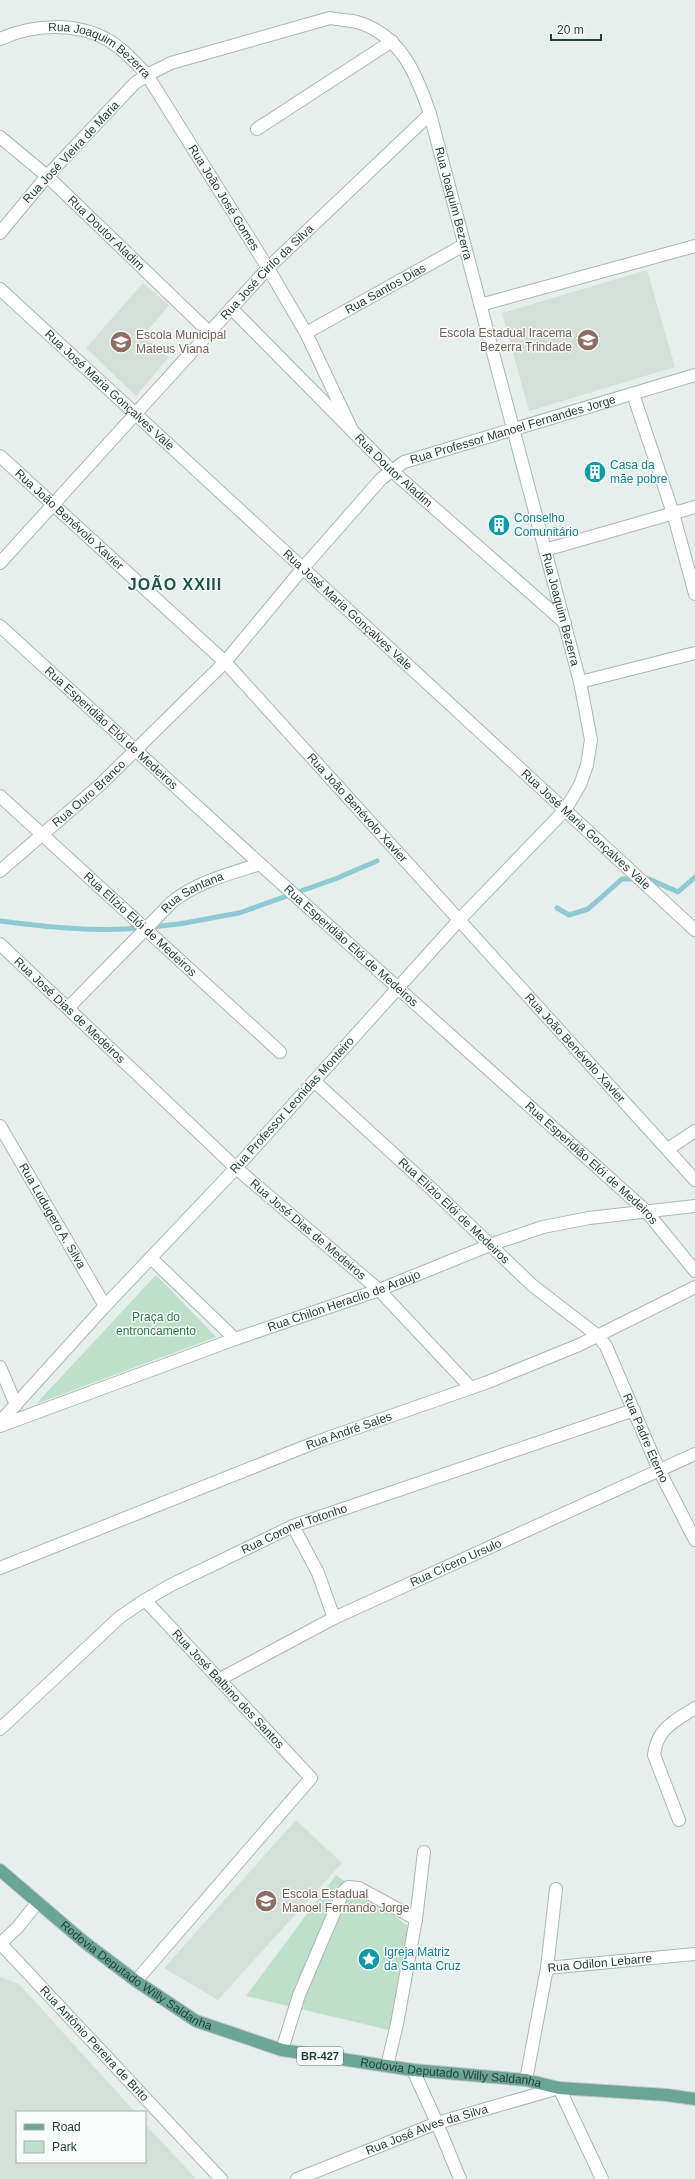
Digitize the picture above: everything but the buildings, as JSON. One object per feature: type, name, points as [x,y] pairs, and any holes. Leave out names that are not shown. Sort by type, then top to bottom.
[{"type":"main road","name":"Rodovia Deputado Willy Saldanha","points":[[0,1870],[37,1903],[136,1981],[196,2021],[282,2050],[413,2070],[526,2080],[559,2088],[667,2094],[695,2099]]},
{"type":"street","name":"Rua Joaquim Bezerra","points":[[0,39],[16,32],[44,27],[72,28],[91,32],[108,40],[127,54],[146,75],[172,63],[330,18],[356,22],[375,29],[392,41],[407,60],[418,80],[430,114],[580,682],[591,740],[588,765],[580,785]]},
{"type":"street","points":[[257,129],[392,41]]},
{"type":"street","name":"Rua José Vieira de Maria","points":[[0,233],[46,176],[135,83],[146,75]]},
{"type":"street","name":"Rua João José Gomes","points":[[146,75],[268,268],[306,333],[351,428]]},
{"type":"street","name":"Rua José Cirilo da Silva","points":[[0,563],[268,268],[430,114]]},
{"type":"street","name":"Rua Doutor Aladim","points":[[0,137],[46,176],[209,332]]},
{"type":"street","name":"Rua Santos Dias","points":[[306,333],[464,245]]},
{"type":"street","points":[[480,305],[695,246]]},
{"type":"street","name":"Rua José Maria Gonçalves Vale","points":[[0,289],[695,930]]},
{"type":"street","name":"Rua Doutor Aladim","points":[[231,308],[391,470],[565,623]]},
{"type":"street","name":"Rua Professor Manoel Fernandes Jorge","points":[[225,662],[303,568],[381,479],[391,470],[404,462],[513,428],[695,375]]},
{"type":"street","points":[[633,394],[673,513],[695,594]]},
{"type":"street","name":"Rua João Benévolo Xavier","points":[[0,456],[225,662],[695,1180]]},
{"type":"street","points":[[545,550],[695,508]]},
{"type":"street","name":"Rua Esperidião Elói de Medeiros","points":[[0,626],[398,989],[646,1211],[695,1271]]},
{"type":"street","points":[[580,682],[695,653]]},
{"type":"street","name":"Rua Ouro Branco","points":[[0,871],[77,805],[137,750],[225,662]]},
{"type":"street","name":"Rua Professor Leonidas Monteiro","points":[[0,1422],[105,1306],[236,1168],[459,920],[564,810],[580,785]]},
{"type":"street","name":"Rua Elízio Elói de Medeiros","points":[[0,796],[280,1052]]},
{"type":"street","name":"Rua Santana","points":[[68,1008],[147,930],[172,902],[187,890],[203,882],[260,864]]},
{"type":"street","name":"Rua José Dias de Medeiros","points":[[0,944],[236,1168],[379,1290],[471,1388]]},
{"type":"street","name":"Rua Elízio Elói de Medeiros","points":[[314,1081],[379,1139],[532,1285],[598,1336]]},
{"type":"street","name":"Rua Ludugero A. Silva","points":[[0,1126],[105,1306]]},
{"type":"street","points":[[668,1149],[695,1131]]},
{"type":"street","name":"Rua Chilon Heraclio de Araujo","points":[[0,1426],[235,1339],[379,1290],[490,1244],[543,1227],[588,1218],[695,1206]]},
{"type":"street","points":[[151,1258],[235,1339]]},
{"type":"street","name":"Rua André Sales","points":[[0,1568],[319,1441],[471,1388],[598,1336],[695,1287]]},
{"type":"street","name":"Rua Padre Eterno","points":[[598,1336],[606,1346],[659,1470],[695,1540]]},
{"type":"street","points":[[0,1366],[16,1405]]},
{"type":"street","name":"Rua Coronel Totonho","points":[[0,1729],[120,1617],[171,1585],[293,1526],[634,1410]]},
{"type":"street","name":"Rua Cícero Ursulo","points":[[220,1679],[334,1618],[695,1454]]},
{"type":"street","points":[[293,1526],[318,1573],[334,1618]]},
{"type":"street","name":"Rua José Balbino dos Santos","points":[[136,1981],[311,1778],[145,1600]]},
{"type":"street","points":[[679,1820],[654,1755],[656,1743],[664,1728],[695,1708]]},
{"type":"street","points":[[387,2066],[397,2024],[416,1919],[424,1852]]},
{"type":"street","points":[[282,2050],[299,1994],[343,1892],[348,1887],[359,1888],[416,1919]]},
{"type":"street","points":[[547,1968],[556,1889]]},
{"type":"street","points":[[0,1944],[18,1927],[37,1903]]},
{"type":"street","name":"Rua Antônio Pereira de Brito","points":[[0,1944],[221,2179]]},
{"type":"street","name":"Rua Odilon Lebarre","points":[[526,2080],[547,1968],[695,1954]]},
{"type":"street","points":[[413,2070],[438,2123],[460,2179]]},
{"type":"street","points":[[559,2088],[602,2179]]},
{"type":"street","name":"Rua José Alves da Silva","points":[[297,2179],[438,2123],[559,2088]]},
{"type":"shaded area","name":"Escola Estadual Iracema Bezerra Trindade","points":[[647,270],[675,367],[529,411],[502,313]]},
{"type":"shaded area","name":"Escola Municipal Mateus Viana","points":[[143,283],[169,305],[143,336],[169,357],[136,396],[86,348]]},
{"type":"shaded area","name":"Escola Estadual Manoel Fernando Jorge","points":[[296,1820],[342,1863],[218,2000],[164,1968]]},
{"type":"shaded area","points":[[0,1977],[19,1984],[134,2111],[16,2111],[16,2163],[146,2163],[146,2125],[196,2179],[0,2179]]},
{"type":"green space","name":"Praça do entroncamento","points":[[156,1275],[216,1337],[36,1404]]},
{"type":"green space","points":[[336,1875],[414,1930],[389,2030],[246,1996]]},
{"type":"waterway","points":[[151,927],[179,924],[239,913],[335,879],[377,861]]},
{"type":"waterway","points":[[557,908],[569,915],[588,909],[622,879],[649,879],[678,892],[695,877]]},
{"type":"waterway","points":[[0,921],[70,928],[141,928]]},
{"type":"place","name":"Escola Estadual Iracema Bezerra Trindade","points":[[588,340]]},
{"type":"place","name":"Escola Municipal Mateus Viana","points":[[121,342]]},
{"type":"place","name":"Casa da mãe pobre","points":[[595,472]]},
{"type":"place","name":"Conselho Comunitário","points":[[499,525]]},
{"type":"place","name":"Escola Estadual Manoel Fernando Jorge","points":[[266,1901]]},
{"type":"place","name":"Igreja Matriz da Santa Cruz","points":[[369,1959]]},
{"type":"district","name":"JOÃO XXIII","points":[[175,584]]}]
